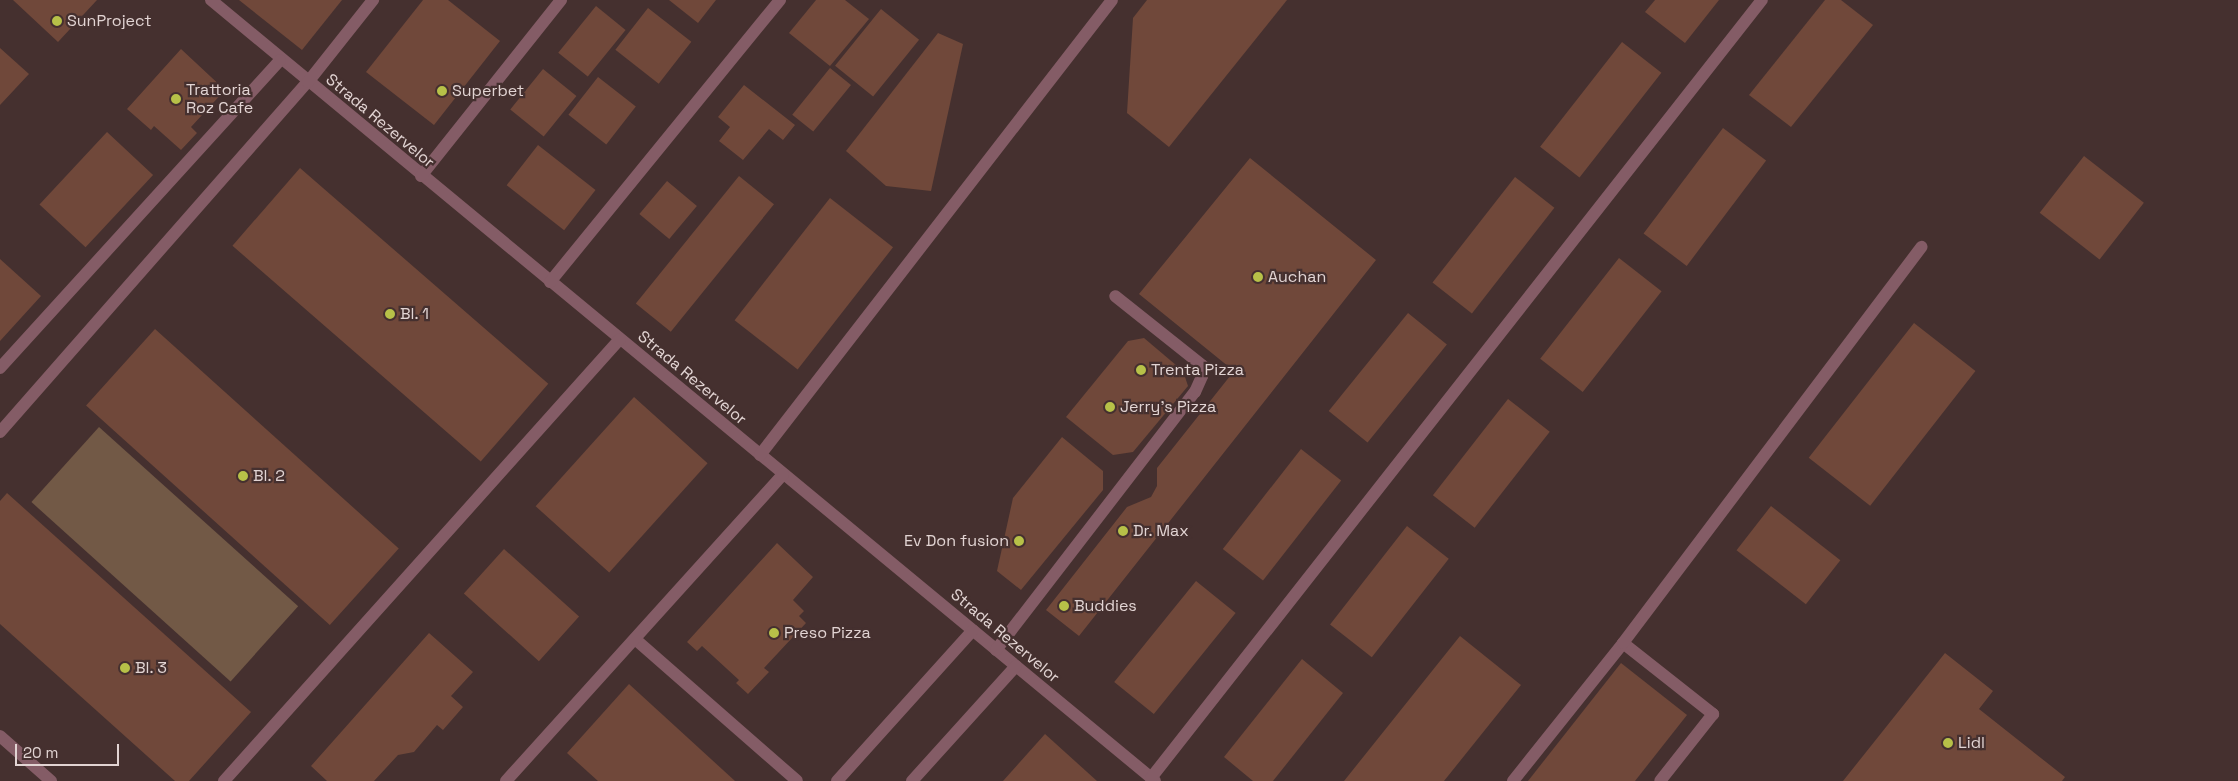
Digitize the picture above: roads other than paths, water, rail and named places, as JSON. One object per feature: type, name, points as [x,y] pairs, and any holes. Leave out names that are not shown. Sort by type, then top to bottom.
[{"type":"street","name":"Strada Rezervelor","points":[[210,0],[280,60],[1153,779]]},
{"type":"street","points":[[0,432],[308,82],[372,0]]},
{"type":"street","points":[[421,176],[561,0]]},
{"type":"street","points":[[550,282],[780,0]]},
{"type":"street","points":[[760,455],[1112,0]]},
{"type":"street","points":[[1153,779],[1762,0]]},
{"type":"street","points":[[0,368],[280,60]]},
{"type":"street","points":[[1513,781],[1623,643],[1921,247]]},
{"type":"street","points":[[996,650],[1195,392],[1202,376],[1203,366],[1115,296]]},
{"type":"street","points":[[224,781],[620,339]]},
{"type":"street","points":[[506,781],[783,474]]},
{"type":"street","points":[[837,781],[973,630]]},
{"type":"street","points":[[635,639],[797,781]]},
{"type":"street","points":[[1623,643],[1713,714],[1660,781]]},
{"type":"street","points":[[912,781],[1016,666]]},
{"type":"street","points":[[0,736],[51,781]]},
{"type":"place","name":"SunProject","points":[[57,21]]},
{"type":"place","name":"Superbet","points":[[442,91]]},
{"type":"place","name":"Trattoria Roz Cafe","points":[[176,99]]},
{"type":"place","name":"Auchan","points":[[1258,277]]},
{"type":"place","name":"Bl. 1","points":[[390,314]]},
{"type":"place","name":"Trenta Pizza","points":[[1141,370]]},
{"type":"place","name":"Jerry's Pizza","points":[[1110,407]]},
{"type":"place","name":"Bl. 2","points":[[243,476]]},
{"type":"place","name":"Dr. Max","points":[[1123,531]]},
{"type":"place","name":"Ev Don fusion","points":[[1019,541]]},
{"type":"place","name":"Buddies","points":[[1064,606]]},
{"type":"place","name":"Preso Pizza","points":[[774,633]]},
{"type":"place","name":"Bl. 3","points":[[125,668]]},
{"type":"place","name":"Lidl","points":[[1948,743]]}]
